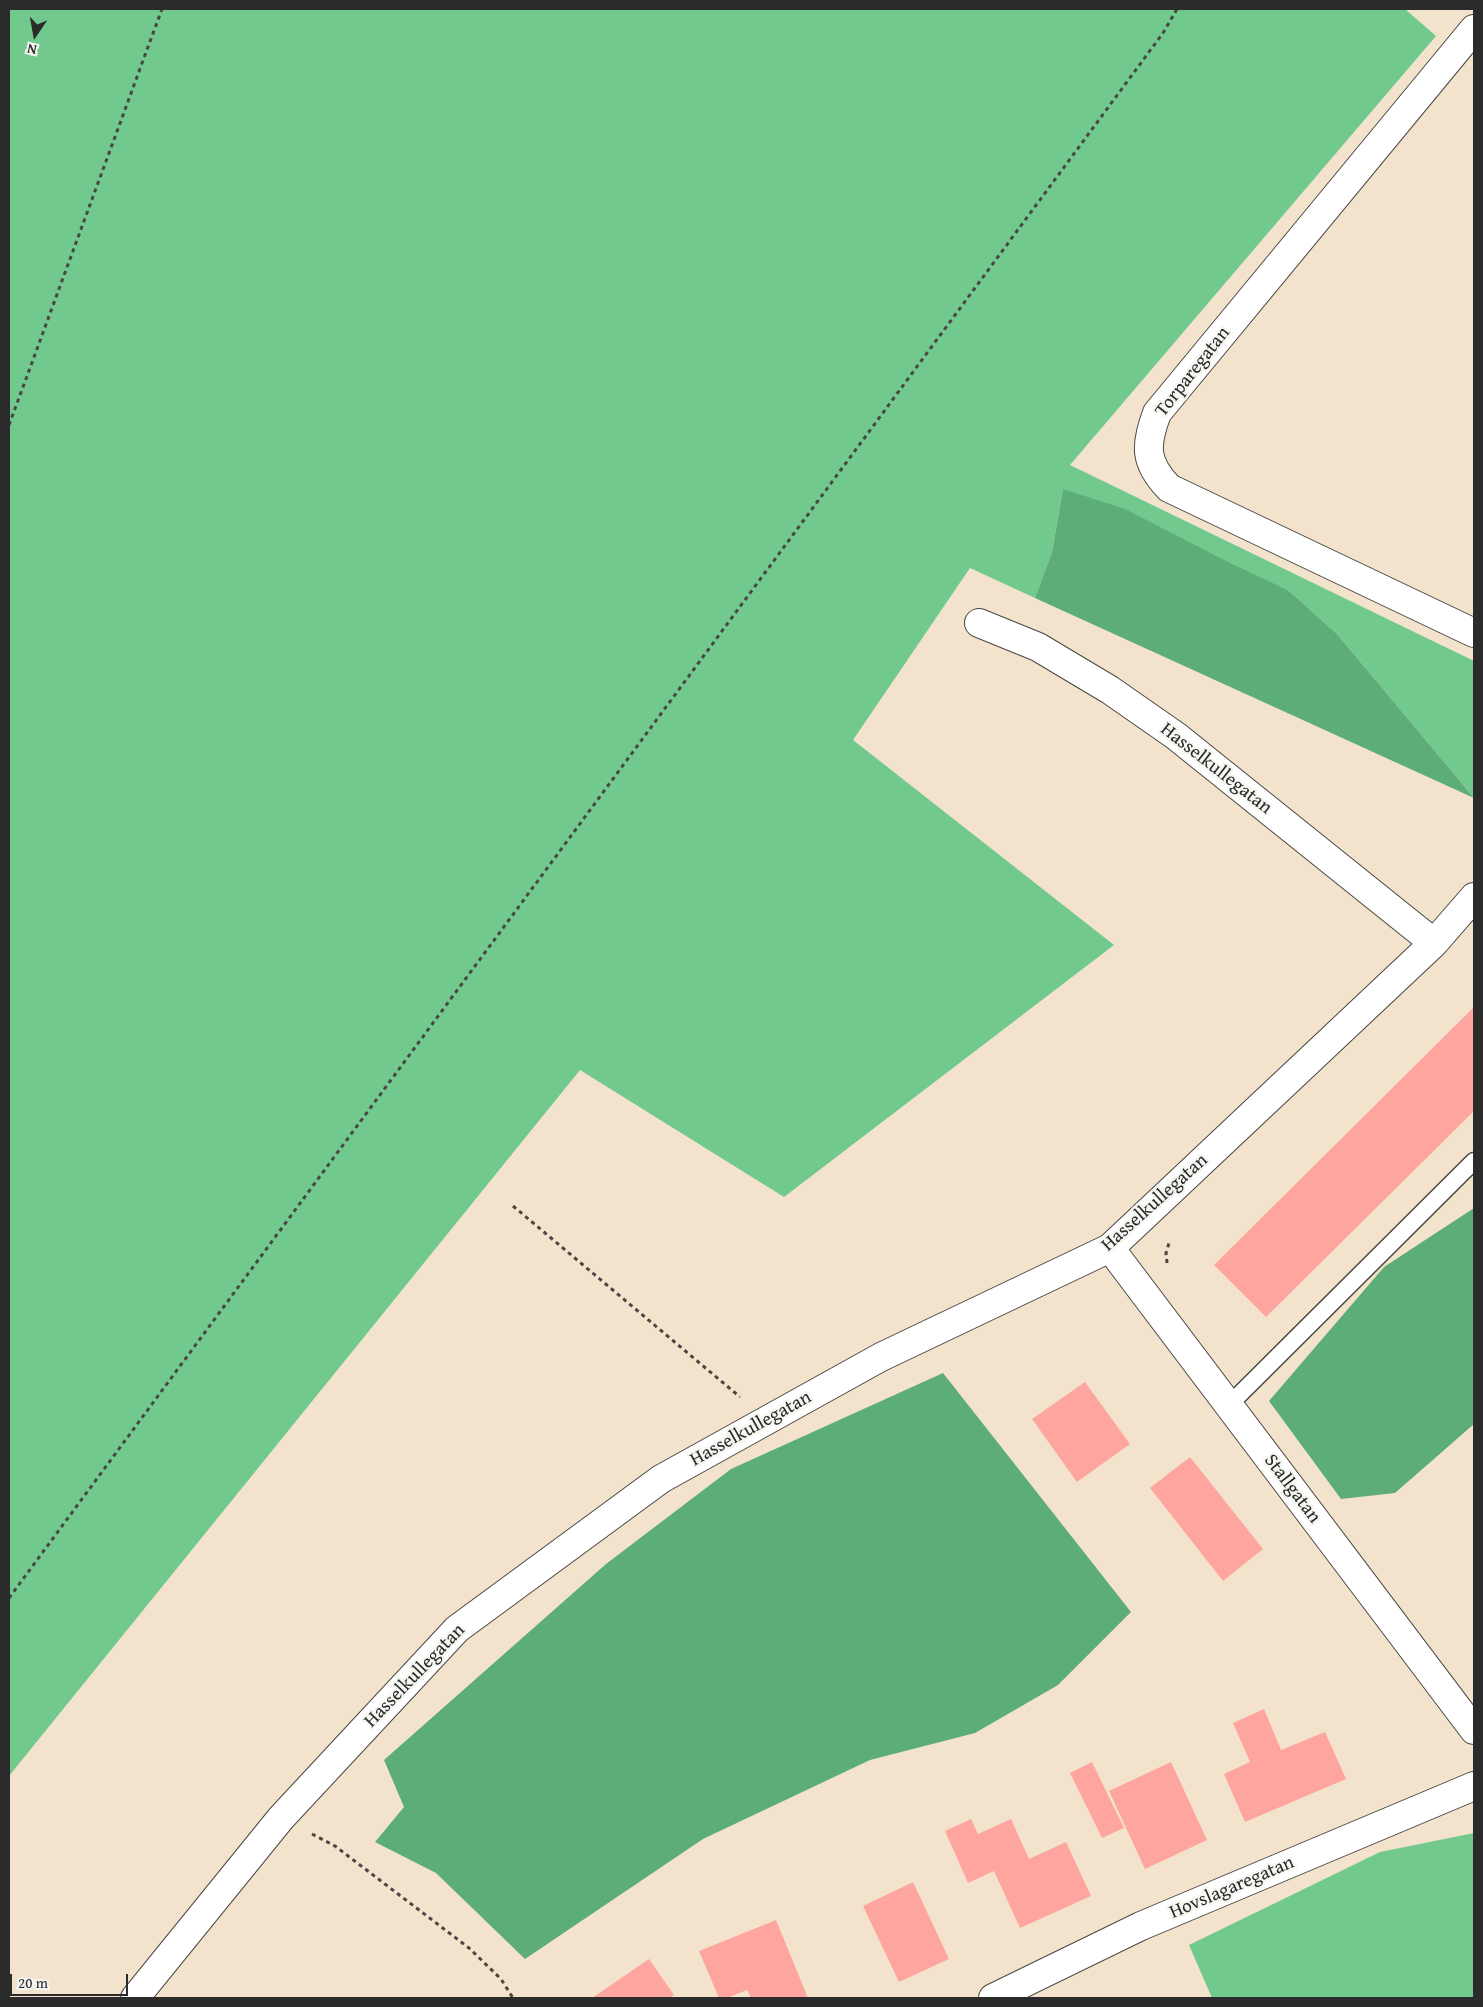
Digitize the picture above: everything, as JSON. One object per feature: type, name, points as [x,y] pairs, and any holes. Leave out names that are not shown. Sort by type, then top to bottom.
[{"type":"street","name":"Torparegatan","points":[[1474,29],[1157,413],[1149,435],[1148,449],[1151,461],[1159,477],[1169,488],[1474,633]]},
{"type":"street","name":"Hasselkullegatan","points":[[979,623],[1038,647],[1110,690],[1161,726],[1434,943]]},
{"type":"street","name":"Hasselkullegatan","points":[[134,1998],[281,1818],[457,1629],[661,1479],[881,1357],[1110,1248],[1434,943],[1474,897]]},
{"type":"street","name":"Stallgatan","points":[[1110,1248],[1474,1730]]},
{"type":"street","name":"Hovslagaregatan","points":[[993,1998],[1141,1926],[1474,1786]]},
{"type":"lane","points":[[1229,1406],[1474,1160]]},
{"type":"path","points":[[9,425],[162,9]]},
{"type":"path","points":[[9,1598],[1157,41],[1177,9]]},
{"type":"path","points":[[513,1206],[767,1420]]},
{"type":"path","points":[[281,1818],[335,1846],[469,1948],[501,1979],[513,1998]]},
{"type":"green space","points":[[9,9],[1405,9],[1436,36],[1070,465],[1474,661],[1474,798],[1337,634],[1288,590],[1063,489],[1052,552],[1035,598],[970,568],[853,740],[1114,945],[784,1197],[580,1070],[9,1776]]},
{"type":"green space","points":[[1063,489],[1125,509],[1232,564],[1288,590],[1337,634],[1474,798],[1035,598],[1052,552]]},
{"type":"green space","points":[[1474,1208],[1474,1424],[1395,1493],[1341,1499],[1269,1401],[1384,1267]]},
{"type":"green space","points":[[943,1373],[1131,1612],[1058,1685],[975,1733],[870,1760],[703,1839],[525,1959],[436,1873],[375,1842],[404,1807],[384,1760],[606,1564],[731,1469]]},
{"type":"green space","points":[[1474,1833],[1474,1998],[1212,1998],[1189,1945],[1380,1852]]},
{"type":"building","points":[[1474,1007],[1474,1111],[1266,1317],[1214,1265]]},
{"type":"building","points":[[1085,1382],[1130,1444],[1077,1482],[1032,1419]]},
{"type":"building","points":[[1190,1457],[1263,1549],[1223,1581],[1150,1488]]},
{"type":"building","points":[[1264,1709],[1281,1750],[1325,1732],[1346,1779],[1245,1822],[1224,1774],[1250,1762],[1233,1723]]},
{"type":"building","points":[[1092,1762],[1124,1828],[1102,1838],[1070,1773]]},
{"type":"building","points":[[1171,1762],[1207,1840],[1145,1869],[1109,1791]]},
{"type":"building","points":[[971,1819],[978,1834],[1011,1819],[1029,1859],[1066,1842],[1091,1896],[1020,1928],[994,1871],[968,1883],[945,1831]]},
{"type":"building","points":[[913,1882],[949,1959],[899,1982],[863,1906]]},
{"type":"building","points":[[776,1920],[808,1998],[751,1998],[747,1990],[727,1998],[719,1998],[699,1951]]},
{"type":"building","points":[[649,1959],[674,1995],[669,1998],[592,1998]]}]
